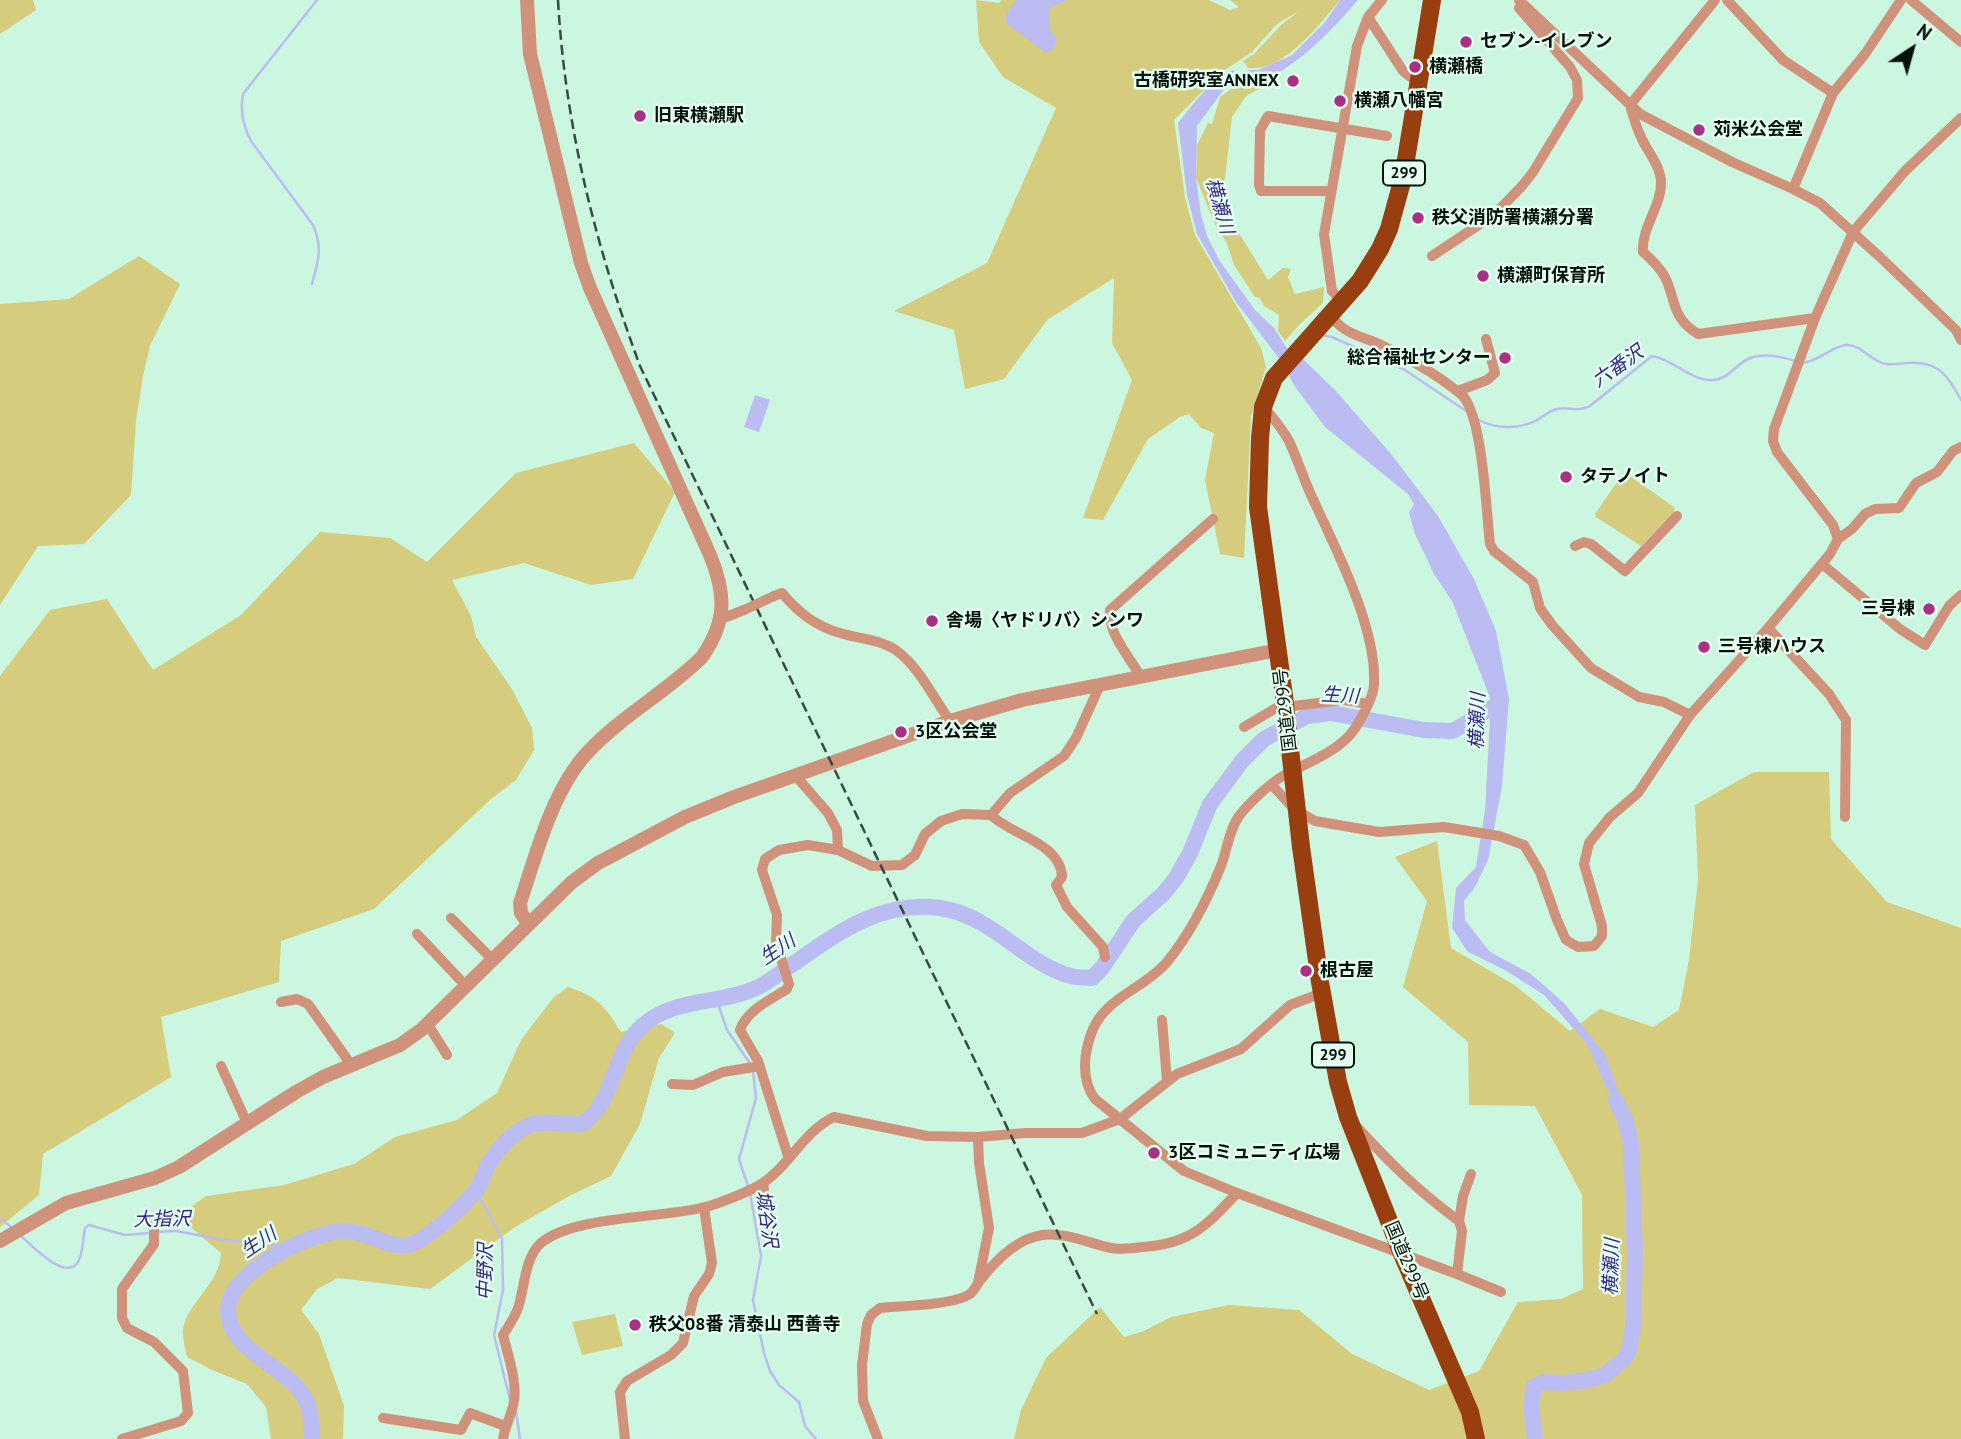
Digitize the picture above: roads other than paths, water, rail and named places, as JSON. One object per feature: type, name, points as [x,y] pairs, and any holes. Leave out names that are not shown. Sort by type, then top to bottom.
[{"type":"highway","name":"国道299号","points":[[1432,0],[1403,178],[1393,217],[1369,268],[1332,314],[1282,367],[1269,387],[1263,407],[1260,438],[1258,507],[1301,847],[1338,1082],[1348,1117],[1402,1254],[1470,1412],[1476,1439]]},
{"type":"street","points":[[527,0],[530,54],[590,288],[717,572],[722,590],[721,620],[702,657],[602,739],[575,767],[563,786],[520,903],[521,913],[528,923]]},
{"type":"street","points":[[1382,0],[1368,17],[1357,46],[1344,129],[1330,191],[1324,243],[1332,291],[1332,314],[1339,326],[1350,334],[1389,348],[1458,391],[1469,407],[1475,427],[1490,544],[1494,551],[1534,582],[1540,608],[1552,625],[1591,668],[1639,697],[1664,702],[1690,715]]},
{"type":"street","points":[[1517,0],[1640,114],[1820,204],[1959,331]]},
{"type":"street","points":[[1432,256],[1495,214],[1522,186],[1578,99],[1577,80],[1570,67],[1515,3],[1517,0]]},
{"type":"street","points":[[1630,105],[1715,0]]},
{"type":"street","points":[[1727,0],[1783,60],[1833,93]]},
{"type":"street","points":[[1793,189],[1833,93],[1865,54],[1901,0]]},
{"type":"street","points":[[1911,0],[1961,42]]},
{"type":"street","points":[[1368,17],[1404,71],[1419,80]]},
{"type":"street","points":[[1630,105],[1638,130],[1661,180],[1660,194],[1642,242],[1643,252],[1661,271],[1680,317],[1690,329],[1698,334],[1815,318]]},
{"type":"street","points":[[1330,191],[1261,191],[1260,130],[1268,116],[1387,136]]},
{"type":"street","points":[[1838,539],[1833,525],[1777,452],[1773,441],[1774,429],[1815,318],[1853,232],[1905,171],[1960,122]]},
{"type":"street","points":[[1458,391],[1487,380],[1495,373],[1486,339]]},
{"type":"street","points":[[1263,407],[1288,440],[1354,595],[1370,642],[1374,688],[1350,735],[1332,749],[1282,776],[1255,798],[1237,818],[1212,885],[1167,961],[1144,983],[1100,1015],[1093,1029],[1085,1066],[1088,1090],[1095,1099],[1184,1171],[1501,1292]]},
{"type":"street","points":[[1272,785],[1293,808],[1315,821],[1379,832],[1444,827],[1499,836],[1524,845],[1540,872],[1566,940],[1578,947],[1594,946],[1602,936],[1602,926],[1584,864],[1589,842],[1610,817],[1638,793],[1690,715],[1822,564],[1838,539],[1875,509],[1899,508],[1916,484],[1937,472],[1953,451],[1961,447]]},
{"type":"street","points":[[1574,546],[1584,542],[1591,544],[1625,571],[1677,516]]},
{"type":"street","points":[[1142,677],[1109,620],[1110,610],[1213,519]]},
{"type":"street","points":[[1822,564],[1900,629],[1926,645],[1950,606],[1961,595]]},
{"type":"street","points":[[721,620],[782,593],[801,614],[824,627],[881,643],[896,651],[909,662],[950,721]]},
{"type":"street","points":[[1768,628],[1829,694],[1846,720],[1845,817]]},
{"type":"street","points":[[11,1234],[66,1203],[155,1178],[179,1167],[310,1084],[400,1045],[427,1023],[563,889],[598,863],[685,817],[950,721],[1022,700],[1278,650]]},
{"type":"street","points":[[991,815],[1010,793],[1064,756],[1076,738],[1100,685]]},
{"type":"street","points":[[1244,727],[1276,708],[1344,700],[1366,708]]},
{"type":"street","points":[[795,775],[828,813],[837,830],[838,850]]},
{"type":"street","points":[[788,1156],[759,1066],[740,1030],[756,1009],[787,989],[788,978],[776,942],[777,915],[762,870],[765,859],[779,850],[808,845],[838,850],[872,866],[902,866],[915,855],[925,834],[941,821],[962,814],[991,815],[999,823],[1042,846],[1059,864],[1062,877],[1056,885],[1062,899],[1103,947],[1105,957]]},
{"type":"street","points":[[452,918],[492,959]]},
{"type":"street","points":[[417,934],[466,985]]},
{"type":"street","points":[[503,1439],[515,1387],[503,1335],[517,1310],[530,1260],[541,1244],[568,1230],[592,1224],[704,1208],[753,1188],[775,1173],[788,1156],[824,1122],[834,1117],[928,1136],[1082,1133],[1120,1119],[1177,1074],[1241,1049],[1290,1005],[1322,993]]},
{"type":"street","points":[[281,1002],[298,999],[308,1004],[352,1066]]},
{"type":"street","points":[[1161,1020],[1167,1081]]},
{"type":"street","points":[[427,1023],[447,1055]]},
{"type":"street","points":[[221,1066],[247,1124]]},
{"type":"street","points":[[672,1084],[692,1085],[733,1070],[759,1066]]},
{"type":"street","points":[[1348,1117],[1406,1179],[1459,1221]]},
{"type":"street","points":[[978,1137],[979,1163],[989,1228],[978,1283]]},
{"type":"street","points":[[1457,1274],[1462,1231],[1459,1221],[1463,1196],[1471,1174]]},
{"type":"street","points":[[753,1188],[769,1236]]},
{"type":"street","points":[[878,1439],[863,1401],[862,1365],[867,1324],[871,1315],[880,1308],[959,1299],[972,1293],[1001,1256],[1025,1241],[1042,1235],[1069,1236],[1121,1249],[1173,1243],[1200,1229],[1237,1193]]},
{"type":"street","points":[[625,1439],[620,1392],[627,1381],[671,1355],[683,1343],[694,1296],[709,1274],[712,1264],[704,1208]]},
{"type":"street","points":[[122,1439],[181,1422],[188,1413],[183,1371],[154,1342],[127,1328],[120,1308],[122,1289],[154,1244],[154,1226],[165,1219]]},
{"type":"street","points":[[383,1418],[461,1430],[470,1413],[505,1426]]},
{"type":"water","points":[[1016,0],[1067,0],[1049,8],[1050,29],[1057,40],[1053,49],[1046,53],[1006,23],[1006,15]]},
{"type":"water","points":[[1340,0],[1358,0],[1321,39],[1291,65],[1275,75],[1244,86],[1236,80],[1230,81],[1197,126],[1196,178],[1201,215],[1207,236],[1219,260],[1255,310],[1274,328],[1286,347],[1335,390],[1392,455],[1438,516],[1474,579],[1496,631],[1509,699],[1502,786],[1488,860],[1475,887],[1464,901],[1465,920],[1490,952],[1531,974],[1564,1003],[1605,1054],[1633,1132],[1607,1089],[1587,1044],[1544,995],[1505,970],[1468,952],[1452,928],[1456,888],[1476,867],[1485,810],[1491,700],[1452,601],[1434,574],[1415,534],[1409,513],[1414,504],[1408,494],[1325,427],[1296,388],[1278,357],[1236,302],[1197,234],[1187,195],[1178,123],[1203,93],[1225,73],[1233,70],[1241,77],[1249,70],[1258,70],[1292,55],[1325,22]]},
{"type":"water","points":[[755,395],[770,400],[759,432],[744,427]]},
{"type":"waterway","points":[[312,284],[318,255],[318,240],[313,225],[251,141],[244,124],[242,107],[243,94],[317,0]]},
{"type":"waterway","name":"六番沢","points":[[1321,335],[1332,337],[1405,370],[1466,411]]},
{"type":"waterway","name":"六番沢","points":[[1803,363],[1842,346],[1852,346],[1881,363],[1919,363],[1935,367],[1951,383],[1961,400]]},
{"type":"waterway","name":"六番沢","points":[[1477,419],[1491,425],[1515,427],[1530,423],[1557,409],[1586,408],[1652,356],[1697,377],[1712,380],[1723,378],[1754,357],[1772,356],[1796,361]]},
{"type":"waterway","name":"生川","points":[[312,1439],[307,1402],[298,1389],[248,1348],[237,1337],[230,1324],[228,1308],[232,1294],[243,1280],[275,1255],[314,1237],[346,1231],[399,1245],[407,1245],[424,1237],[445,1222],[472,1196],[496,1153],[518,1132],[536,1123],[583,1124],[594,1114],[632,1037],[655,1017],[668,1010],[756,988],[829,939],[863,920],[881,913],[919,907],[959,912],[992,929],[1054,970],[1073,977],[1092,978],[1102,968],[1133,921],[1163,894],[1176,878],[1190,853],[1210,804],[1242,761],[1264,739],[1307,716],[1331,713],[1424,730],[1453,731],[1498,704]]},
{"type":"waterway","name":"城谷沢","points":[[716,998],[727,1030],[751,1065]]},
{"type":"waterway","name":"城谷沢","points":[[748,1186],[739,1159],[756,1098],[753,1071]]},
{"type":"waterway","name":"横瀬川","points":[[1535,1439],[1531,1405],[1534,1386],[1543,1382],[1564,1383],[1605,1375],[1624,1359],[1629,1350],[1633,1327],[1635,1254],[1631,1143],[1625,1119],[1616,1101]]},
{"type":"waterway","name":"中野沢","points":[[475,1192],[502,1238],[503,1290],[494,1335],[510,1400]]},
{"type":"waterway","name":"城谷沢","points":[[750,1193],[761,1256],[753,1300],[764,1353],[770,1371],[779,1385],[799,1402],[805,1426],[816,1439]]},
{"type":"waterway","name":"大指沢","points":[[0,1218],[11,1227]]},
{"type":"waterway","name":"大指沢","points":[[21,1236],[49,1260],[65,1268],[78,1262],[85,1228],[89,1225],[125,1235],[149,1233]]},
{"type":"waterway","name":"大指沢","points":[[156,1232],[176,1231],[230,1241],[289,1246]]},
{"type":"waterway","name":"中野沢","points":[[516,1412],[520,1439]]},
{"type":"railway","points":[[558,0],[568,94],[585,186],[610,276],[640,366],[1097,1314]]},
{"type":"place","name":"セブン-イレブン","points":[[1466,42]]},
{"type":"place","name":"横瀬橋","points":[[1415,67]]},
{"type":"place","name":"古橋研究室ANNEX","points":[[1293,81]]},
{"type":"place","name":"横瀬八幡宮","points":[[1340,101]]},
{"type":"place","name":"旧東横瀬駅","points":[[640,116]]},
{"type":"place","name":"苅米公会堂","points":[[1699,130]]},
{"type":"place","name":"秩父消防署横瀬分署","points":[[1418,218]]},
{"type":"place","name":"横瀬町保育所","points":[[1483,276]]},
{"type":"place","name":"総合福祉センター","points":[[1505,358]]},
{"type":"place","name":"タテノイト","points":[[1566,477]]},
{"type":"place","name":"三号棟","points":[[1929,609]]},
{"type":"place","name":"舎場〈ヤドリバ〉シンワ","points":[[932,621]]},
{"type":"place","name":"三号棟ハウス","points":[[1704,647]]},
{"type":"place","name":"3区公会堂","points":[[901,732]]},
{"type":"place","name":"根古屋","points":[[1306,971]]},
{"type":"place","name":"3区コミュニティ広場","points":[[1154,1153]]},
{"type":"place","name":"秩父08番 清泰山 西善寺","points":[[635,1325]]}]
